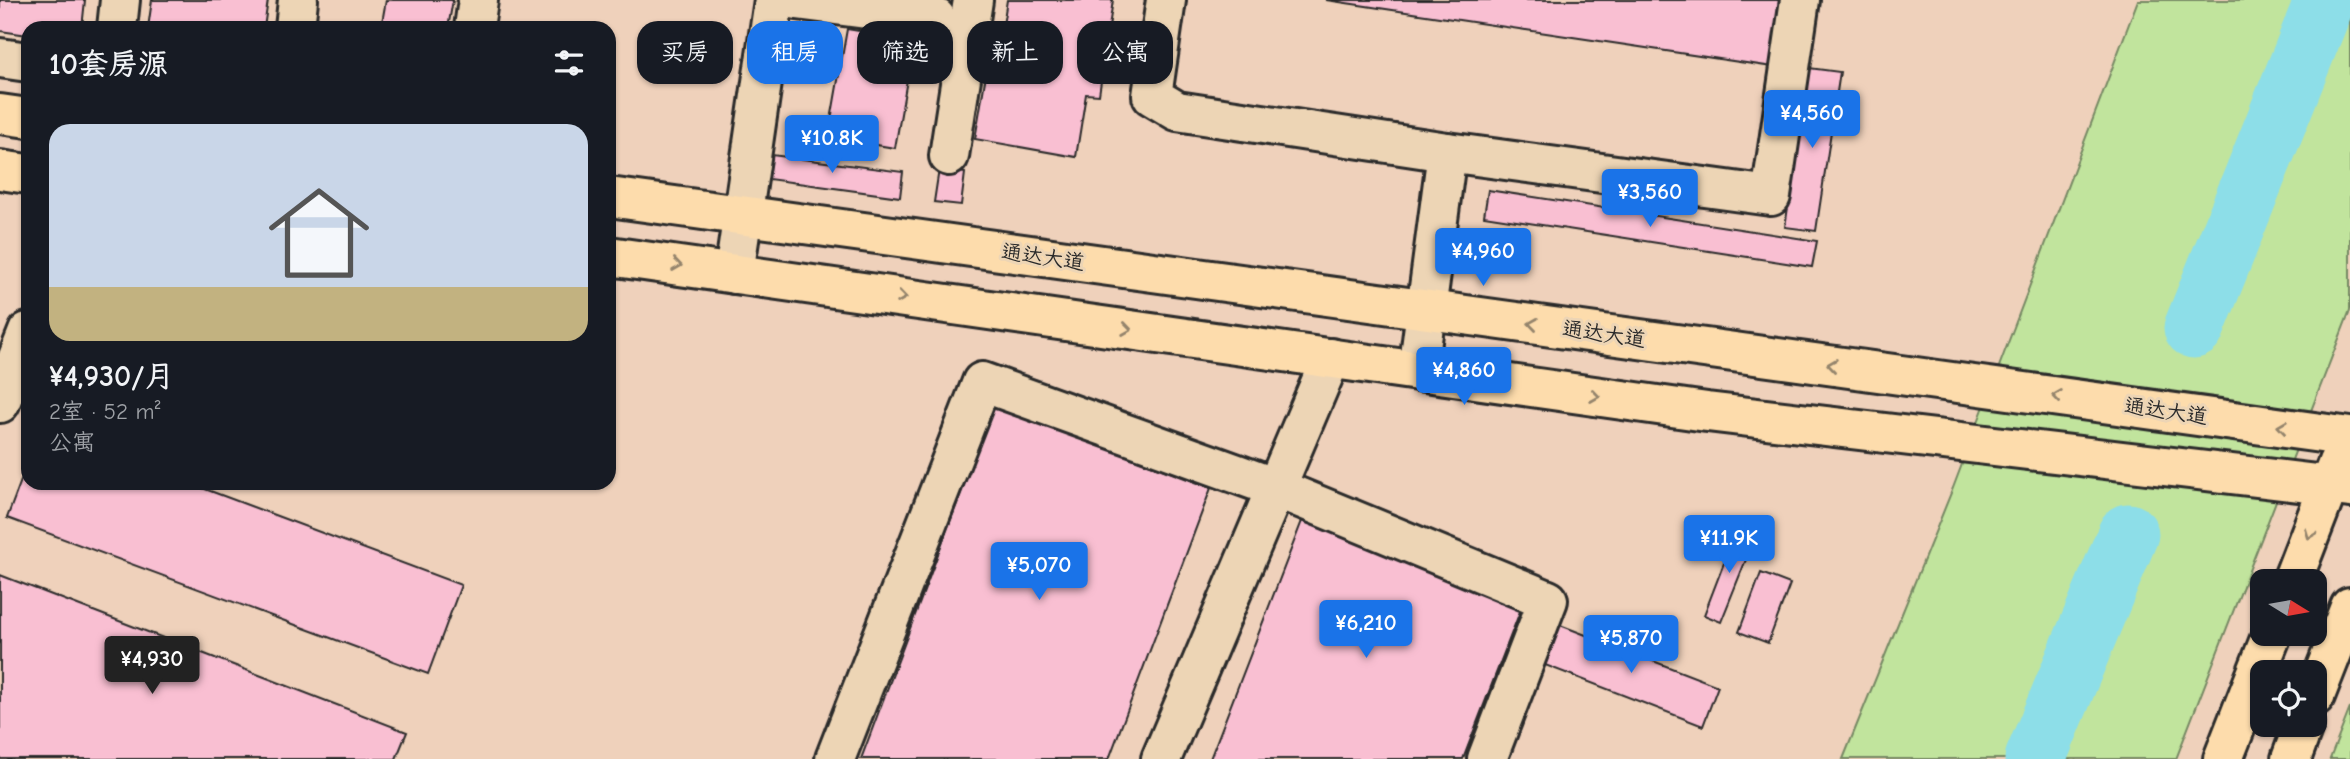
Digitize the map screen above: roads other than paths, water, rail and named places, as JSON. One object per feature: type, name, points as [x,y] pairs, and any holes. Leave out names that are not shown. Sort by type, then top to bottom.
[{"type":"main road","points":[[0,114],[21,117]]},
{"type":"main road","points":[[0,170],[21,173]]},
{"type":"main road","name":"通达大道","points":[[616,198],[2349,435]]},
{"type":"main road","points":[[616,257],[1707,412],[2339,487]]},
{"type":"main road","points":[[2298,569],[2339,487],[2349,435]]},
{"type":"main road","points":[[2327,665],[2350,607]]},
{"type":"main road","points":[[2223,759],[2267,646]]},
{"type":"main road","points":[[2291,759],[2299,737]]},
{"type":"lane","points":[[118,21],[121,0]]},
{"type":"lane","points":[[296,21],[298,0]]},
{"type":"lane","points":[[475,21],[478,0]]},
{"type":"lane","points":[[734,274],[774,0]]},
{"type":"lane","points":[[797,0],[936,18]]},
{"type":"lane","points":[[949,156],[973,0]]},
{"type":"lane","points":[[1166,0],[1152,96],[1177,111],[1447,152],[1771,196],[1800,0]]},
{"type":"lane","points":[[0,58],[21,61]]},
{"type":"lane","points":[[1418,371],[1447,152]]},
{"type":"lane","points":[[0,403],[21,350]]},
{"type":"lane","points":[[1161,759],[1331,358]]},
{"type":"lane","points":[[835,759],[982,382],[1276,488],[1548,600],[1487,759]]},
{"type":"waterway","points":[[2194,328],[2325,0]]},
{"type":"waterway","points":[[2035,759],[2128,534]]}]
